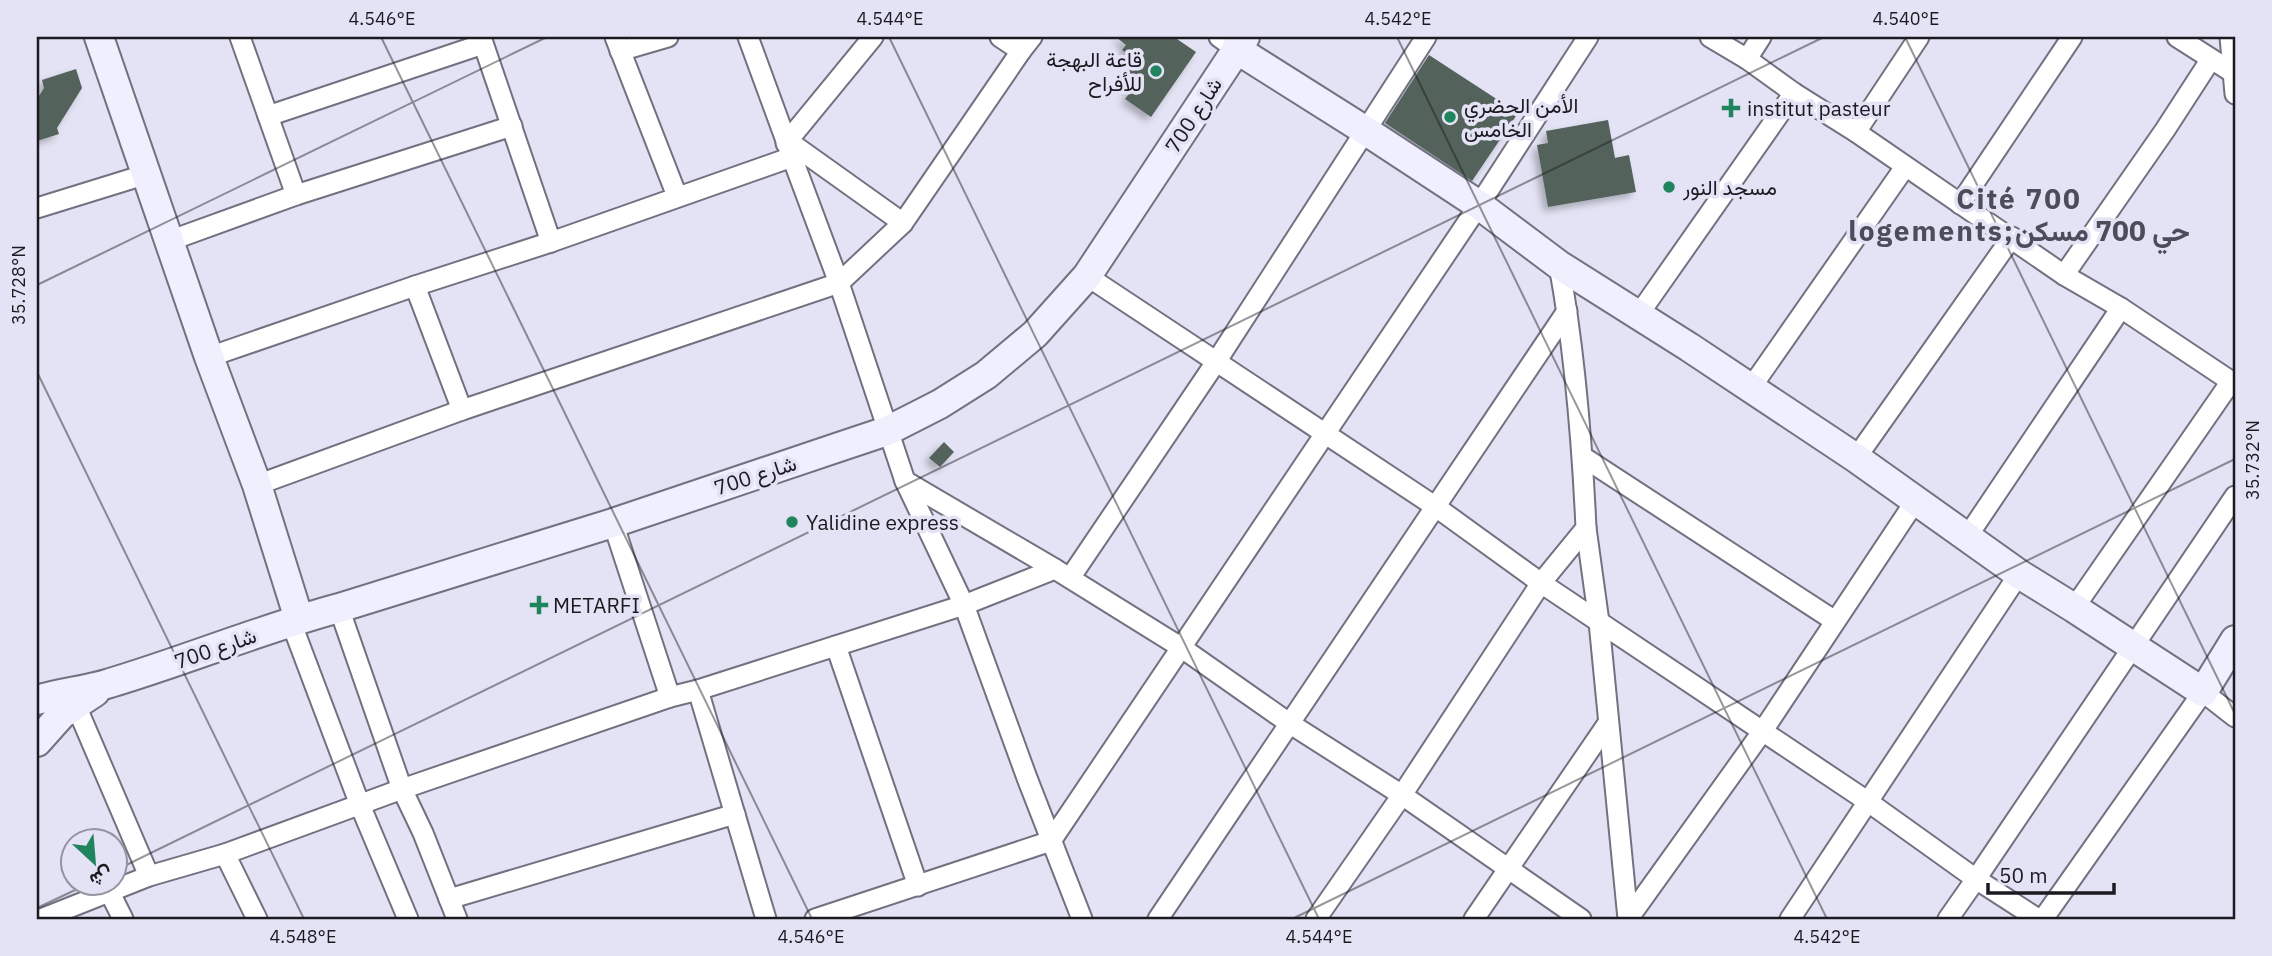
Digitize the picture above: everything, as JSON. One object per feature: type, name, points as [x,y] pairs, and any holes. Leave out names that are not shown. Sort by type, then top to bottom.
[{"type":"street","points":[[99,37],[209,357],[257,485],[295,620],[360,806],[408,919]]},
{"type":"street","points":[[668,37],[617,44],[677,196]]},
{"type":"street","points":[[748,37],[839,283],[905,481],[964,605],[1082,919]]},
{"type":"street","points":[[209,357],[551,242],[677,196],[789,147],[873,37]]},
{"type":"street","points":[[257,485],[462,410],[839,283],[903,223],[1026,44],[1000,37]]},
{"type":"street","points":[[130,884],[149,876],[225,855],[402,789],[670,697],[1062,573],[1216,362],[1426,37]]},
{"type":"street","points":[[816,919],[1051,841],[1479,205],[1588,37]]},
{"type":"street","points":[[1710,37],[1856,132],[2064,275],[2121,308],[2233,384],[2074,608]]},
{"type":"street","points":[[1747,59],[1760,37]]},
{"type":"street","points":[[1856,132],[1919,37]]},
{"type":"street","points":[[1960,204],[2072,37]]},
{"type":"street","points":[[2177,37],[2234,73]]},
{"type":"street","points":[[2230,37],[2235,94]]},
{"type":"street","points":[[246,39],[268,116],[296,195]]},
{"type":"street","points":[[268,116],[482,40],[551,242]]},
{"type":"street","points":[[1233,41],[1479,205],[1559,265],[1639,314],[1856,458],[2019,574],[2203,692],[2235,717]]},
{"type":"street","name":"شارع 700","points":[[73,698],[295,620],[613,523],[887,430],[940,404],[986,375],[1035,334],[1087,276],[1233,41]]},
{"type":"street","points":[[2064,275],[2211,60]]},
{"type":"street","points":[[1639,314],[1794,93]]},
{"type":"street","points":[[169,241],[296,195],[512,126]]},
{"type":"street","points":[[789,147],[903,223]]},
{"type":"street","points":[[1750,389],[1905,167]]},
{"type":"street","points":[[37,208],[147,174]]},
{"type":"street","points":[[1856,458],[2012,237]]},
{"type":"street","points":[[1559,265],[1567,312],[1583,457],[1586,528],[1599,622],[1628,919]]},
{"type":"street","points":[[1087,276],[1436,506],[1541,583],[2038,919]]},
{"type":"street","points":[[415,286],[462,410]]},
{"type":"street","points":[[1967,537],[2121,308]]},
{"type":"street","points":[[1158,919],[1567,312]]},
{"type":"street","points":[[1583,457],[1835,621]]},
{"type":"street","points":[[905,481],[1062,573],[1182,648],[1581,919]]},
{"type":"street","points":[[1948,919],[2235,496]]},
{"type":"street","points":[[1628,919],[1762,732],[1916,500]]},
{"type":"street","points":[[613,523],[670,697]]},
{"type":"street","points":[[1316,919],[1402,795],[1541,583],[1586,528]]},
{"type":"street","points":[[1790,919],[2019,574]]},
{"type":"street","points":[[339,608],[402,789],[423,833],[457,919]]},
{"type":"street","points":[[2043,919],[2203,692],[2235,640]]},
{"type":"street","points":[[836,646],[918,887]]},
{"type":"street","points":[[37,689],[73,698]]},
{"type":"street","points":[[698,690],[766,919]]},
{"type":"street","points":[[37,700],[73,698]]},
{"type":"street","points":[[37,743],[73,698]]},
{"type":"street","points":[[73,698],[149,876]]},
{"type":"street","points":[[1474,919],[1608,723]]},
{"type":"street","points":[[449,899],[735,814]]},
{"type":"street","points":[[225,855],[257,919]]},
{"type":"street","points":[[41,919],[99,897]]},
{"type":"street","points":[[112,897],[123,919]]},
{"type":"building","name":"قاعة البهجة للأفراح","points":[[1116,37],[1174,37],[1196,52],[1151,117],[1125,99],[1132,90],[1121,83],[1136,60],[1122,50],[1126,45]]},
{"type":"building","name":"الأمن الحضري الخامس","points":[[1429,55],[1518,113],[1472,181],[1385,123]]},
{"type":"building","points":[[76,69],[82,88],[57,128],[59,134],[37,141],[37,99],[44,88],[42,80]]},
{"type":"building","points":[[1608,120],[1615,158],[1629,155],[1636,192],[1548,207],[1537,145],[1548,143],[1546,131]]},
{"type":"building","points":[[944,442],[954,452],[940,467],[929,458]]},
{"type":"place","name":"قاعة البهجة للأفراح","points":[[1156,71]]},
{"type":"place","name":"institut pasteur","points":[[1731,108]]},
{"type":"place","name":"الأمن الحضري الخامس","points":[[1450,117]]},
{"type":"place","name":"مسجد النور","points":[[1669,187]]},
{"type":"place","name":"Yalidine express","points":[[792,522]]},
{"type":"place","name":"METARFI","points":[[539,605]]},
{"type":"district","name":"Cité 700 logements;حي 700 مسكن","points":[[2019,214]]}]
